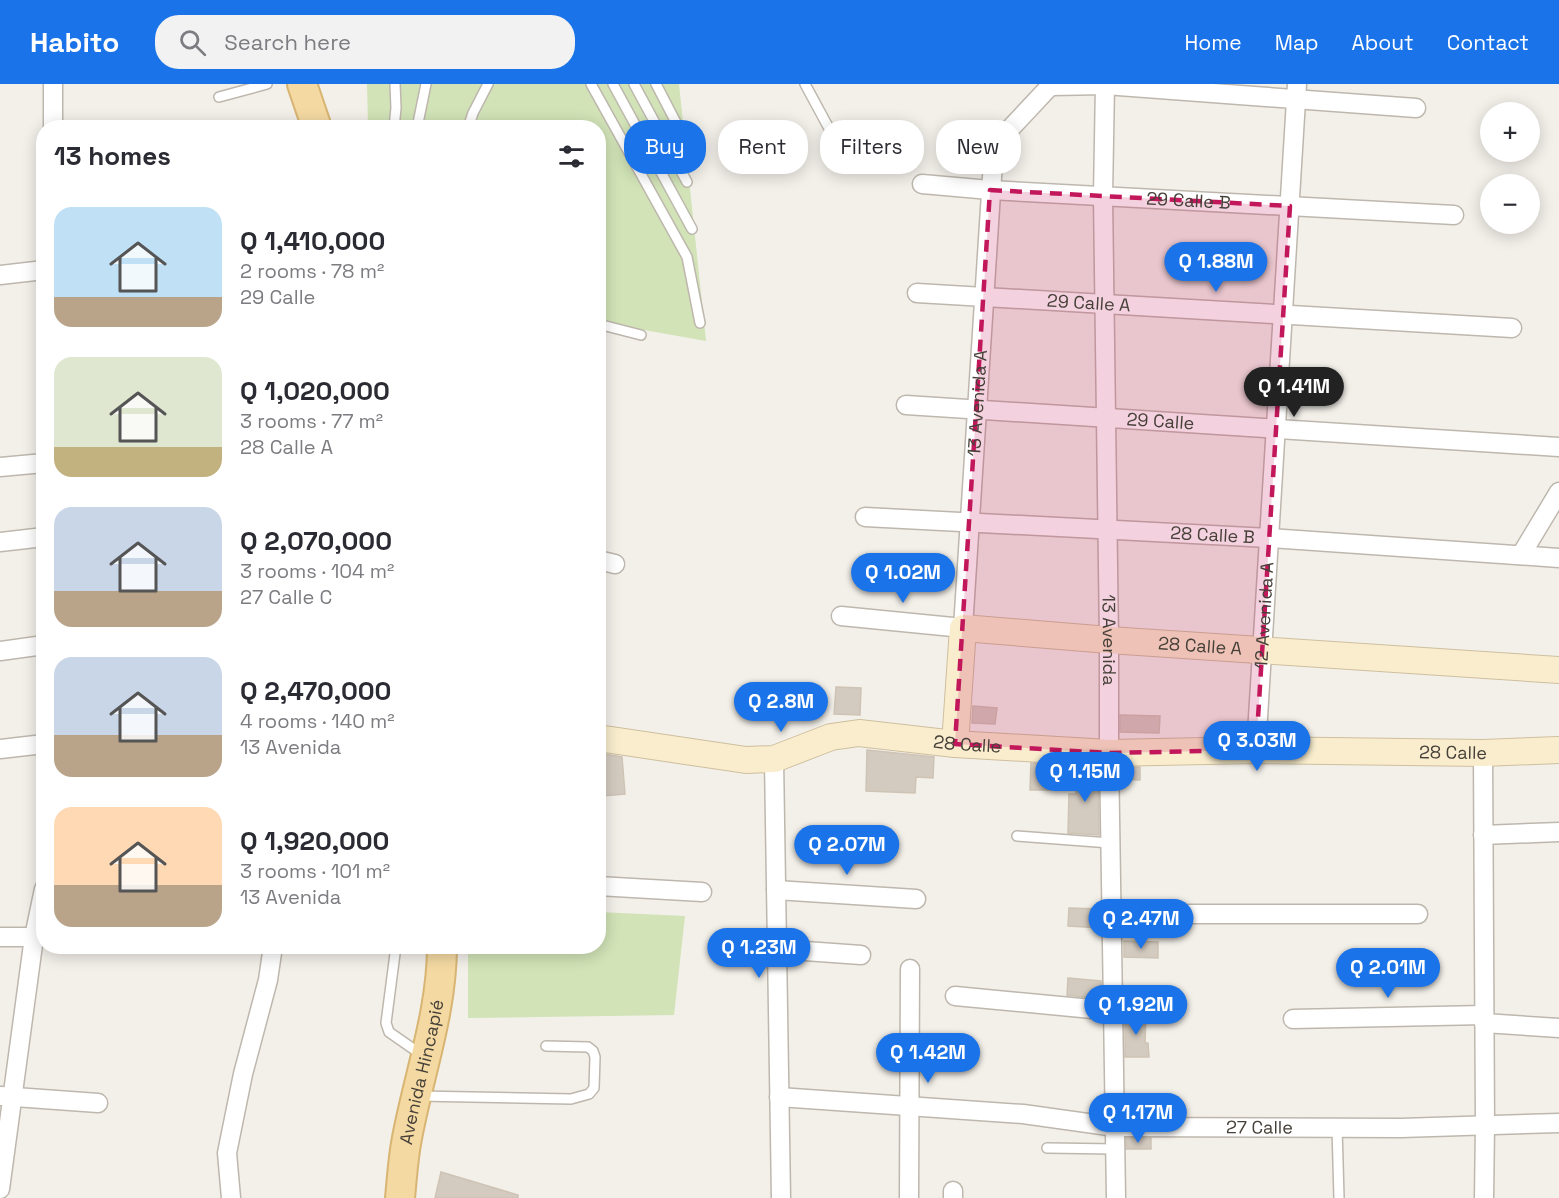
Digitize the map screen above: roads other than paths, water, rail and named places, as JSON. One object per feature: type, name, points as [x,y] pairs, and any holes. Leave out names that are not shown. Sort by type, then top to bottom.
[{"type":"main road","points":[[302,84],[313,120]]},
{"type":"main road","name":"28 Calle A","points":[[963,628],[1559,670]]},
{"type":"main road","name":"13 Avenida A","points":[[955,744],[963,628]]},
{"type":"main road","name":"28 Calle","points":[[606,739],[746,760],[774,759],[842,734],[859,733],[955,744],[1108,753],[1256,750],[1483,753],[1559,750]]},
{"type":"main road","name":"Avenida Hincapié","points":[[400,1198],[407,1139],[433,1024],[442,969],[442,954]]},
{"type":"street","points":[[53,84],[53,120]]},
{"type":"street","points":[[1052,85],[1105,84],[1296,91],[1416,108]]},
{"type":"street","name":"13 Avenida","points":[[1105,84],[1103,196],[1106,304],[1108,753],[1116,1198]]},
{"type":"street","name":"13 Avenida A","points":[[963,628],[994,146],[1052,85]]},
{"type":"street","name":"12 Avenida A","points":[[1256,750],[1296,91]]},
{"type":"street","name":"29 Calle B","points":[[922,184],[990,190],[1454,215]]},
{"type":"street","points":[[0,275],[36,271]]},
{"type":"street","name":"29 Calle A","points":[[918,293],[1512,328]]},
{"type":"street","name":"29 Calle","points":[[906,405],[1559,447]]},
{"type":"street","points":[[0,467],[36,464]]},
{"type":"street","points":[[1521,555],[1559,492]]},
{"type":"street","name":"28 Calle B","points":[[865,517],[1269,538],[1559,558]]},
{"type":"street","points":[[0,542],[36,538]]},
{"type":"street","name":"28 Calle A","points":[[841,616],[963,628]]},
{"type":"street","points":[[0,651],[36,646]]},
{"type":"street","points":[[0,749],[36,745]]},
{"type":"street","points":[[1483,753],[1484,1198]]},
{"type":"street","points":[[774,759],[781,1198]]},
{"type":"street","points":[[1483,835],[1559,832]]},
{"type":"street","points":[[606,886],[702,892]]},
{"type":"street","points":[[776,890],[916,898]]},
{"type":"street","points":[[1112,914],[1418,914]]},
{"type":"street","points":[[0,937],[36,937]]},
{"type":"street","points":[[777,949],[861,955]]},
{"type":"street","points":[[0,1189],[6,1096],[36,951]]},
{"type":"street","points":[[231,1198],[227,1154],[243,1074],[268,980],[272,954]]},
{"type":"street","points":[[909,1198],[910,969]]},
{"type":"street","points":[[955,996],[1113,1011]]},
{"type":"street","points":[[1293,1019],[1484,1019],[1559,1028]]},
{"type":"street","points":[[6,1096],[98,1103]]},
{"type":"street","name":"27 Calle","points":[[779,1097],[1023,1114],[1116,1126],[1485,1126],[1559,1123]]},
{"type":"lane","points":[[219,97],[267,84]]},
{"type":"lane","points":[[395,84],[395,120]]},
{"type":"lane","points":[[419,120],[426,84]]},
{"type":"lane","points":[[591,84],[687,257],[700,323]]},
{"type":"lane","points":[[632,120],[615,88],[633,84],[653,120]]},
{"type":"lane","points":[[656,84],[675,120]]},
{"type":"lane","points":[[806,84],[825,120]]},
{"type":"lane","points":[[471,120],[486,86]]},
{"type":"lane","points":[[662,174],[692,229]]},
{"type":"lane","points":[[683,174],[687,182]]},
{"type":"lane","points":[[652,193],[668,185]]},
{"type":"lane","points":[[606,326],[641,335]]},
{"type":"lane","points":[[1017,836],[1110,843]]},
{"type":"lane","points":[[395,954],[387,1028],[389,1032],[425,1058]]},
{"type":"lane","points":[[417,1096],[571,1099],[589,1094],[594,1088],[595,1057],[593,1051],[588,1047],[546,1046]]},
{"type":"lane","points":[[1337,1127],[1339,1198]]},
{"type":"lane","points":[[1047,1148],[1116,1149]]}]
